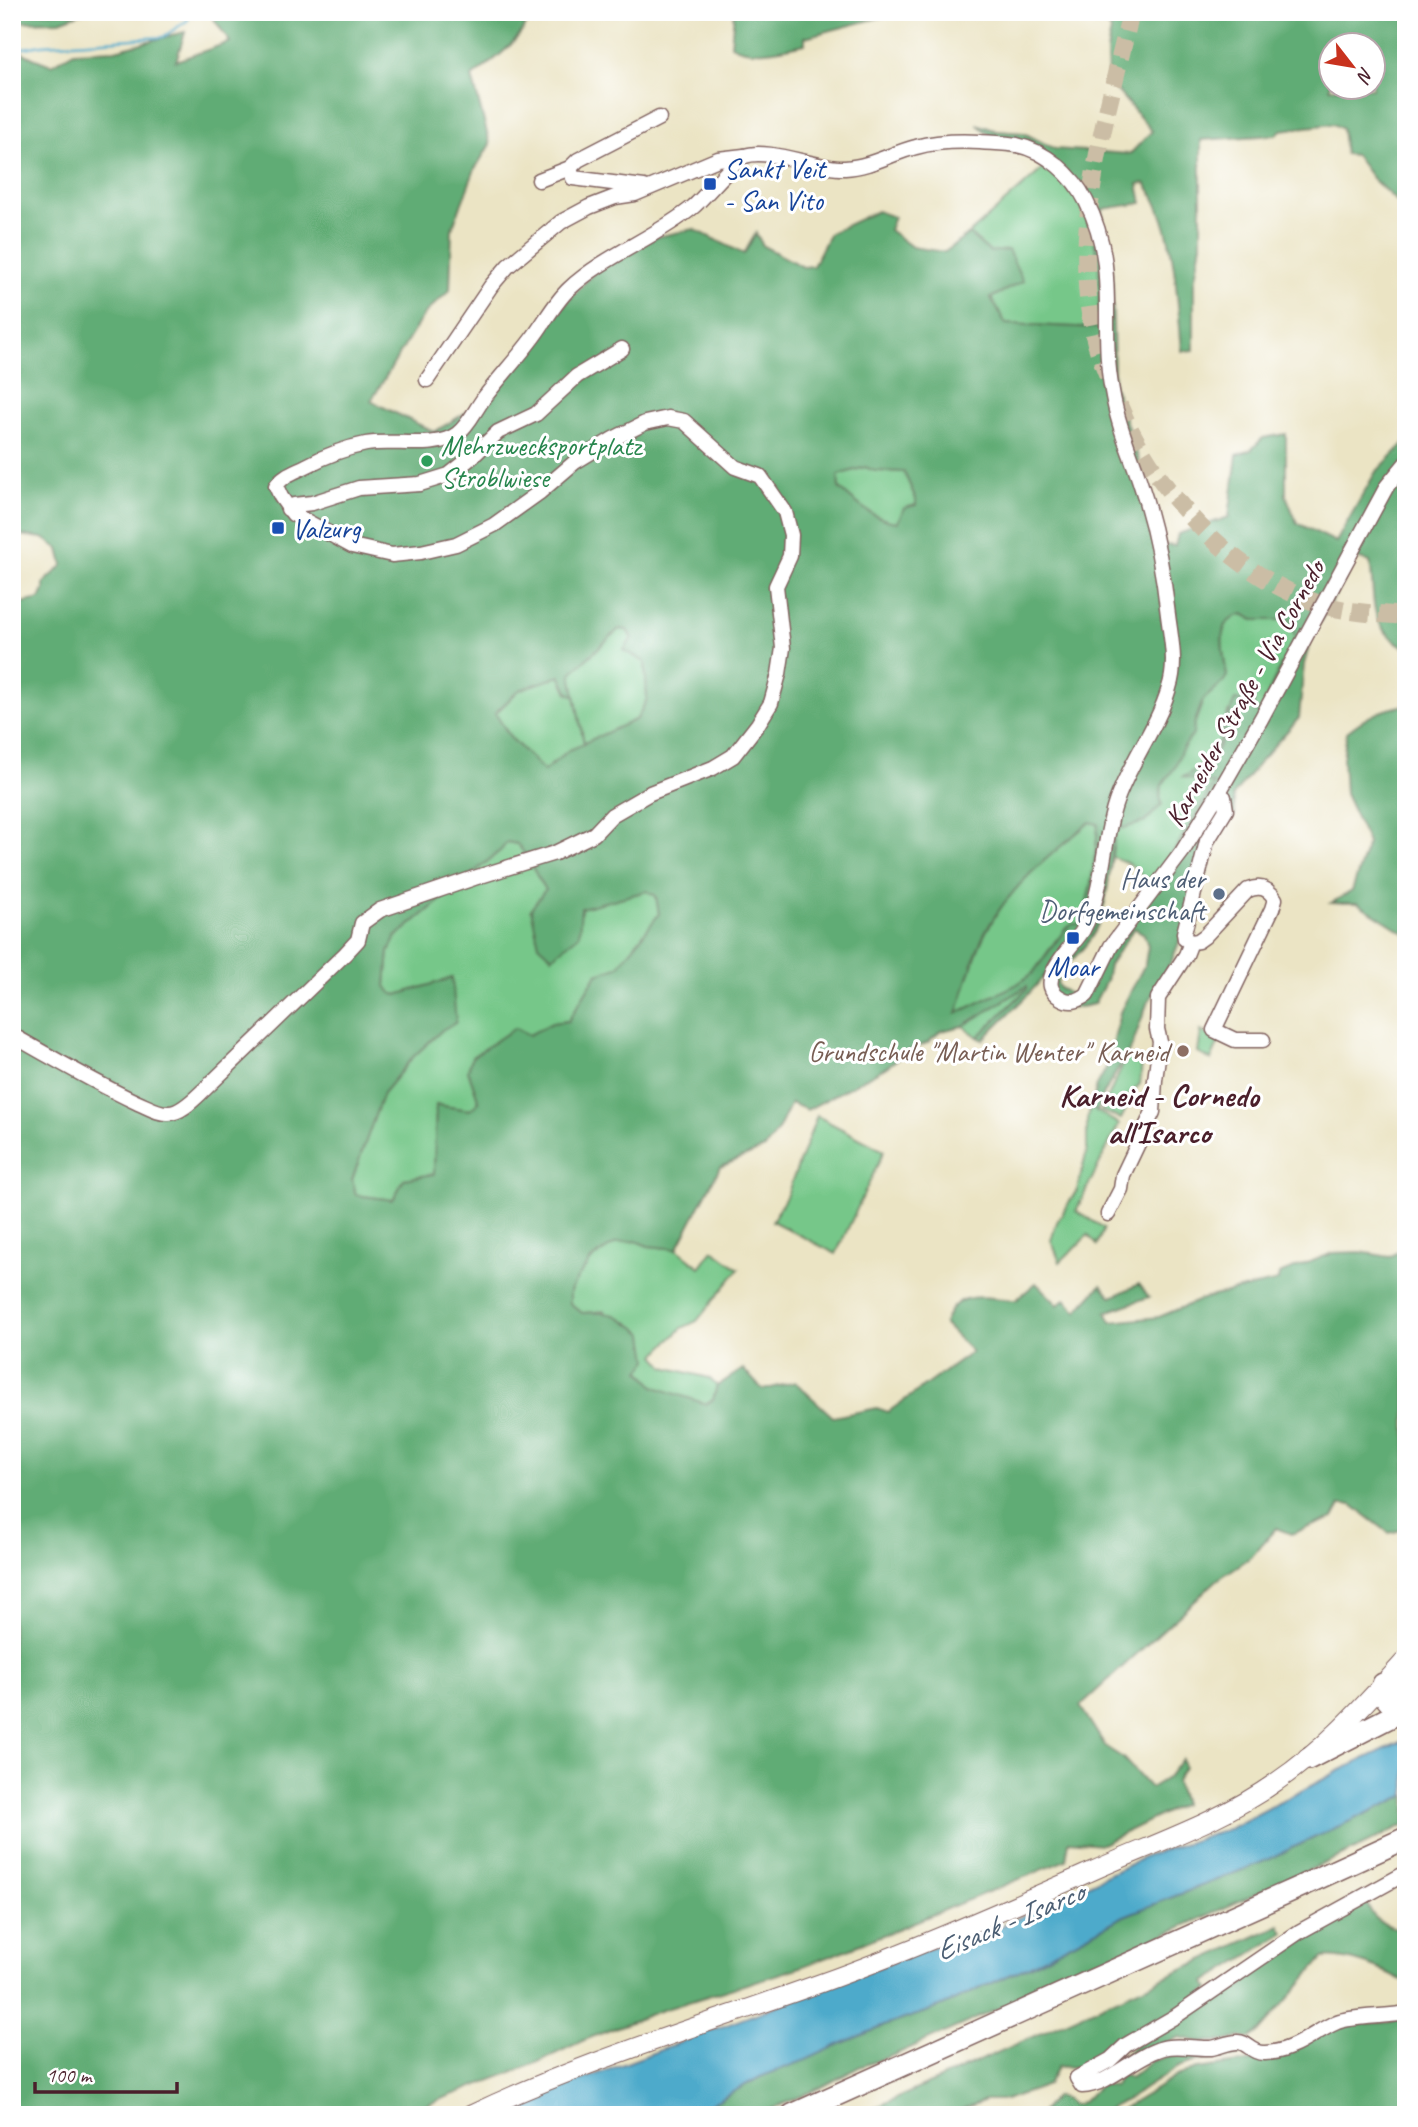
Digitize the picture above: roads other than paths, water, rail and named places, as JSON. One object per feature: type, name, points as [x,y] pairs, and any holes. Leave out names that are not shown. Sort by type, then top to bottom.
[{"type":"highway","points":[[1406,1684],[1382,1684],[1387,1700],[1396,1706],[1406,1707]]},
{"type":"highway","points":[[1308,1759],[1406,1707]]},
{"type":"highway","points":[[792,2115],[1406,1838]]},
{"type":"highway","points":[[821,2115],[1406,1850]]},
{"type":"main road","points":[[470,2115],[542,2082],[846,1974],[945,1935],[1208,1821],[1263,1791],[1308,1759],[1349,1722],[1406,1659]]},
{"type":"street","points":[[539,180],[570,168],[578,160],[659,118]]},
{"type":"street","name":"Karneider Straße - Via Cornedo","points":[[744,156],[761,154],[842,169],[864,166],[935,142],[1015,144],[1050,159],[1069,176],[1085,197],[1098,227],[1107,265],[1108,363],[1112,392],[1121,431],[1154,533],[1164,584],[1173,669],[1163,705],[1118,798],[1108,827],[1097,891],[1088,920],[1080,936],[1053,972],[1051,987],[1056,995],[1064,1000],[1080,1000],[1087,995],[1111,946],[1182,852],[1261,719],[1387,486],[1406,463]]},
{"type":"street","points":[[427,380],[491,286],[508,267],[561,222],[614,197],[635,194],[718,159],[744,156]]},
{"type":"street","points":[[12,1035],[128,1098],[156,1111],[171,1114],[187,1105],[205,1089],[345,954],[358,940],[362,923],[380,910],[555,853],[594,834],[612,815],[650,793],[713,768],[733,756],[771,703],[779,674],[782,648],[776,586],[790,555],[791,535],[785,512],[760,476],[735,467],[684,421],[668,418],[645,423],[575,463],[494,525],[456,544],[421,552],[392,555],[352,546],[291,511],[277,490],[277,482],[327,455],[368,443],[438,442],[452,438],[460,432],[567,291],[601,265],[683,214],[705,196],[744,156]]},
{"type":"street","points":[[570,168],[573,178],[651,187]]},
{"type":"street","points":[[291,511],[294,505],[312,503],[359,488],[420,484],[449,475],[474,456],[498,432],[536,414],[577,376],[622,349]]},
{"type":"street","points":[[1218,794],[1224,797],[1226,810],[1207,841],[1184,933],[1185,939],[1198,941],[1205,936],[1248,890],[1255,887],[1270,891],[1275,899],[1272,909],[1214,1030],[1235,1040],[1263,1040]]},
{"type":"street","points":[[1108,1214],[1153,1112],[1160,1042],[1157,1029],[1157,998],[1186,955],[1191,942]]},
{"type":"street","points":[[1406,1873],[1299,1933],[1176,2016],[1126,2045],[1110,2060],[1077,2078],[1082,2086],[1094,2085],[1139,2058],[1165,2047],[1212,2048],[1237,2042],[1245,2043],[1249,2049],[1261,2054],[1283,2052],[1339,2021],[1406,2013]]},
{"type":"water","points":[[1406,1739],[1406,1795],[1260,1863],[1124,1916],[1029,1966],[940,2007],[884,2026],[760,2077],[691,2115],[500,2115],[521,2103],[937,1945],[1004,1925],[1147,1856],[1231,1828]]},
{"type":"waterway","points":[[12,50],[42,45],[163,37],[188,20],[190,12]]},
{"type":"tunnel","points":[[1108,376],[1095,340],[1088,295],[1086,254],[1094,173],[1131,12]]},
{"type":"tunnel","points":[[1119,405],[1154,470],[1177,501],[1203,530],[1263,578],[1296,595],[1331,607],[1406,616]]},
{"type":"place","name":"Sankt Veit - San Vito","points":[[710,184]]},
{"type":"place","name":"Mehrzwecksportplatz Stroblwiese","points":[[427,461]]},
{"type":"place","name":"Valzurg","points":[[278,528]]},
{"type":"place","name":"Haus der Dorfgemeinschaft","points":[[1219,894]]},
{"type":"place","name":"Moar","points":[[1073,938]]},
{"type":"place","name":"Grundschule \"Martin Wenter\" Karneid","points":[[1183,1051]]},
{"type":"district","name":"Karneid - Cornedo all'Isarco","points":[[1159,1114]]},
{"type":"water label","name":"Eisack - Isarco","points":[[1009,1921]]}]
